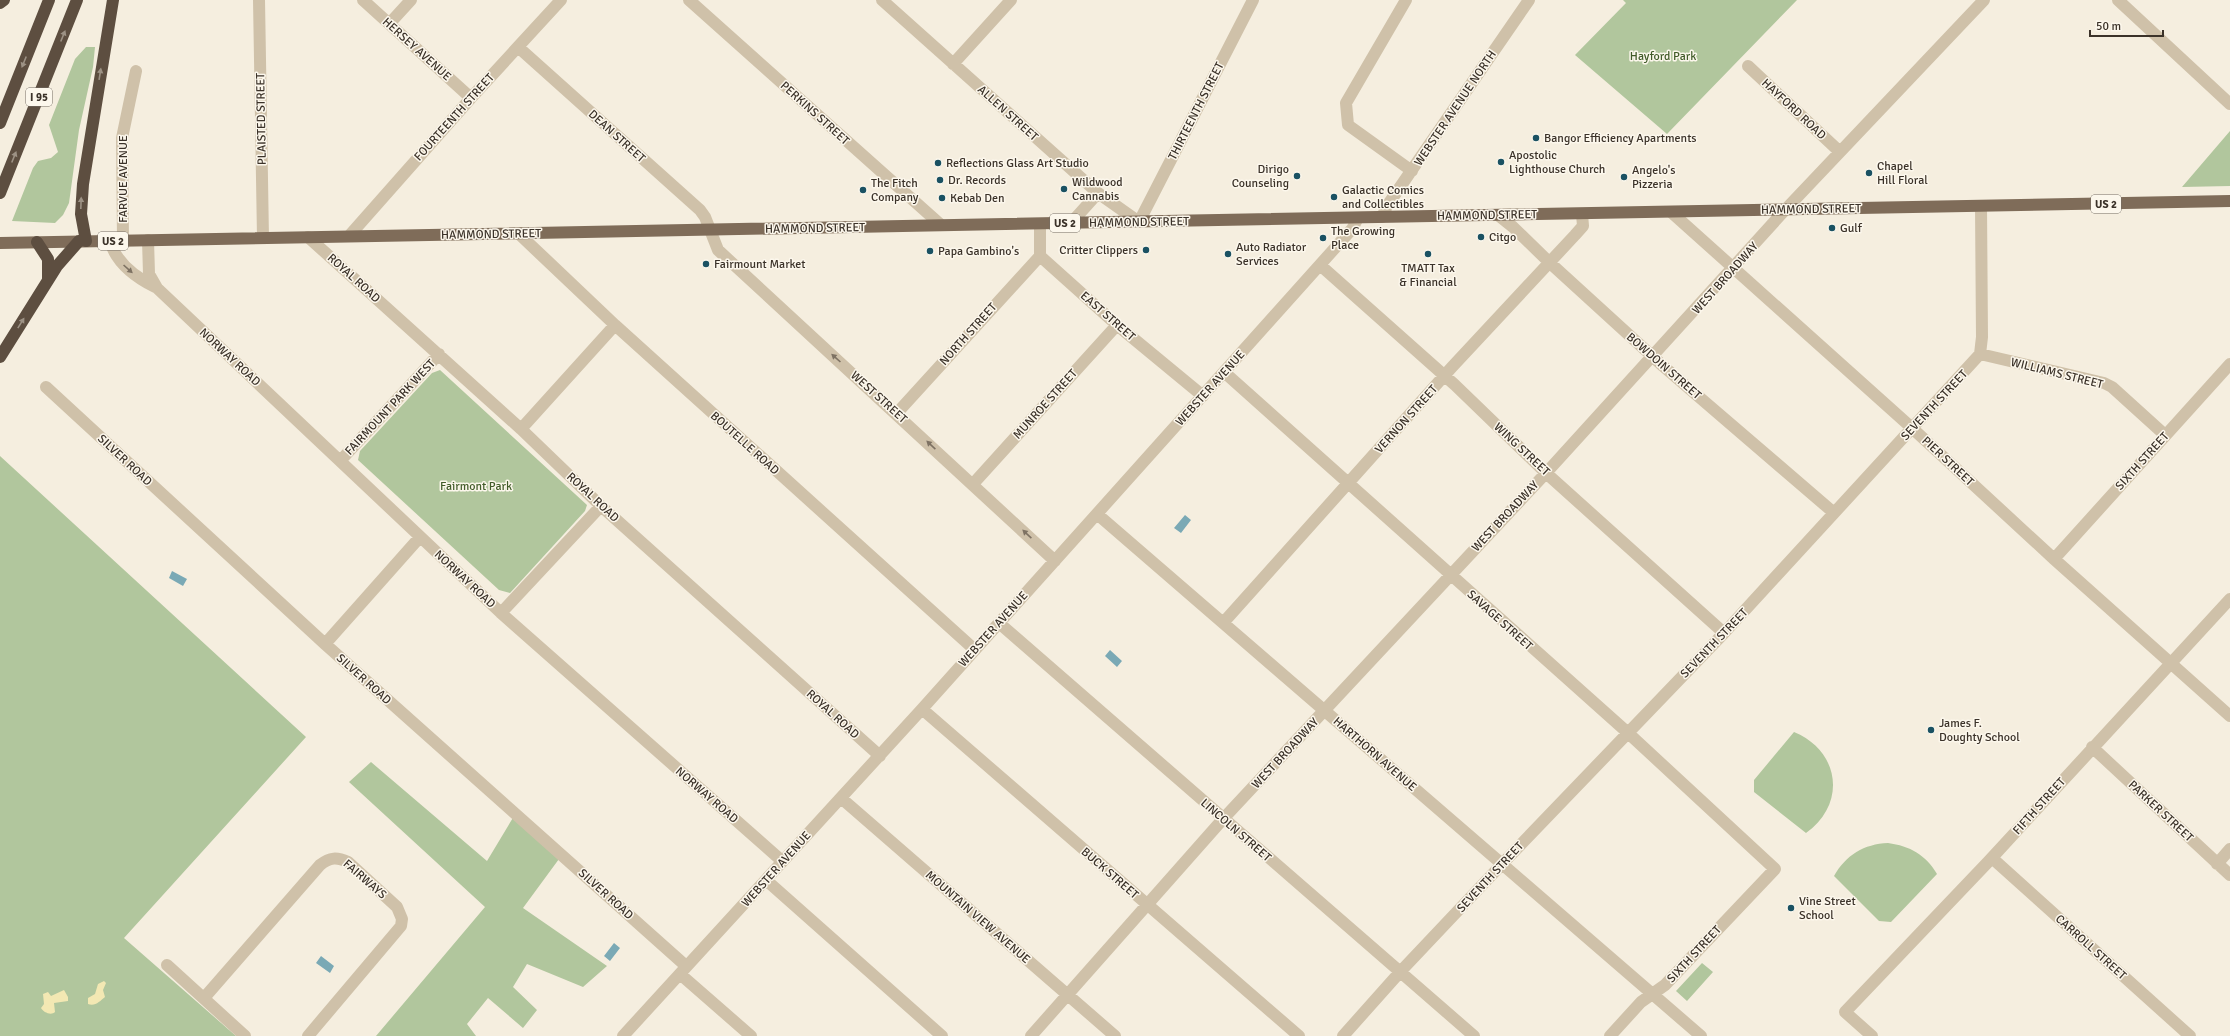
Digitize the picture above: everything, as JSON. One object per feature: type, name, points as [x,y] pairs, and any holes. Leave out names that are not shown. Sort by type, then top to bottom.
[{"type":"highway","points":[[0,2],[4,0]]},
{"type":"highway","name":"I 95","points":[[0,123],[49,0]]},
{"type":"highway","name":"I 95","points":[[0,193],[77,0]]},
{"type":"highway","points":[[0,356],[61,260],[82,241],[81,209],[83,184],[113,0]]},
{"type":"highway","points":[[37,242],[48,259],[49,274],[46,283]]},
{"type":"main road","name":"HAMMOND STREET","points":[[2,243],[2230,201]]},
{"type":"street","name":"PLAISTED STREET","points":[[259,0],[263,238]]},
{"type":"street","name":"HERSEY AVENUE","points":[[363,0],[471,98]]},
{"type":"street","points":[[390,23],[411,0]]},
{"type":"street","name":"FOURTEENTH STREET","points":[[349,236],[471,98],[561,0]]},
{"type":"street","name":"PERKINS STREET","points":[[689,0],[941,225]]},
{"type":"street","name":"ALLEN STREET","points":[[882,0],[1098,193],[1138,222]]},
{"type":"street","points":[[953,64],[1011,0]]},
{"type":"street","name":"THIRTEENTH STREET","points":[[1138,222],[1253,0]]},
{"type":"street","points":[[1406,0],[1346,102],[1348,125],[1412,171]]},
{"type":"street","name":"WEBSTER AVENUE NORTH","points":[[1382,217],[1387,206],[1529,0]]},
{"type":"street","name":"WEST BROADWAY","points":[[1030,1036],[1223,819],[1546,473],[1785,210],[1984,0]]},
{"type":"street","points":[[2118,0],[2230,104]]},
{"type":"street","name":"DEAN STREET","points":[[518,47],[697,207],[704,215],[709,230]]},
{"type":"street","name":"HAYFORD ROAD","points":[[1748,66],[1840,152]]},
{"type":"street","name":"FARVUE AVENUE","points":[[124,240],[122,138],[136,71]]},
{"type":"street","points":[[1071,223],[1098,193]]},
{"type":"street","points":[[1980,354],[1982,337],[1981,206]]},
{"type":"street","name":"PIER STREET","points":[[1671,212],[1912,428],[2054,559],[2230,716]]},
{"type":"street","name":"VERNON STREET","points":[[1223,623],[1444,376],[1583,226],[1582,214]]},
{"type":"street","name":"BOWDOIN STREET","points":[[1498,215],[1513,227],[1652,357],[1833,512]]},
{"type":"street","name":"WEBSTER AVENUE","points":[[622,1036],[880,756],[1098,514],[1352,229],[1358,218]]},
{"type":"street","points":[[1040,224],[1040,256]]},
{"type":"street","name":"WEST STREET","points":[[709,230],[718,250],[1055,561]]},
{"type":"street","name":"BOUTELLE ROAD","points":[[518,233],[615,325],[975,650]]},
{"type":"street","name":"ROYAL ROAD","points":[[308,237],[522,429],[601,506],[880,756]]},
{"type":"street","name":"NORWAY ROAD","points":[[148,240],[148,274],[157,288]]},
{"type":"street","name":"NORWAY ROAD","points":[[110,241],[120,261],[141,279],[157,288],[502,613],[782,861]]},
{"type":"street","name":"EAST STREET","points":[[1040,256],[1117,325],[1203,396]]},
{"type":"street","name":"NORTH STREET","points":[[896,413],[1040,256]]},
{"type":"street","name":"WING STREET","points":[[1320,265],[1444,376],[1546,473],[1724,633]]},
{"type":"street","points":[[522,429],[615,325]]},
{"type":"street","name":"MUNROE STREET","points":[[973,484],[1117,325]]},
{"type":"street","name":"FAIRMOUNT PARK WEST","points":[[341,460],[439,354]]},
{"type":"street","name":"SEVENTH STREET","points":[[1343,1036],[1400,972],[1503,863],[1627,732],[1724,633],[1833,512],[1980,354]]},
{"type":"street","name":"WILLIAMS STREET","points":[[1980,354],[2104,383],[2112,387],[2165,435]]},
{"type":"street","name":"SIXTH STREET","points":[[2054,559],[2230,364]]},
{"type":"street","name":"SAVAGE STREET","points":[[1224,372],[1627,732],[1775,869]]},
{"type":"street","name":"SILVER ROAD","points":[[46,387],[325,644],[683,970],[751,1036]]},
{"type":"street","points":[[502,613],[601,506]]},
{"type":"street","name":"HARTHORN AVENUE","points":[[1098,514],[1503,863],[1701,1036]]},
{"type":"street","points":[[325,644],[420,537]]},
{"type":"street","name":"FIFTH STREET","points":[[1872,1036],[1845,1012],[1992,858],[2230,598]]},
{"type":"street","name":"LINCOLN STREET","points":[[999,623],[1474,1036]]},
{"type":"street","name":"BUCK STREET","points":[[922,709],[1299,1036]]},
{"type":"street","name":"PARKER STREET","points":[[2092,747],[2230,875]]},
{"type":"street","name":"MOUNTAIN VIEW AVENUE","points":[[841,798],[1115,1036]]},
{"type":"street","points":[[2217,864],[2230,849]]},
{"type":"street","name":"FAIRWAYS","points":[[204,998],[320,865],[334,858],[340,858],[348,862],[397,907],[402,919],[401,926],[308,1036]]},
{"type":"street","name":"CARROLL STREET","points":[[1992,858],[2190,1036]]},
{"type":"street","name":"SIXTH STREET","points":[[1610,1036],[1641,1002],[1665,985],[1775,869]]},
{"type":"street","points":[[766,880],[942,1036]]},
{"type":"street","points":[[167,965],[245,1036]]},
{"type":"green space","name":"Hayford Park","points":[[1623,0],[1797,0],[1667,134],[1575,55],[1626,3]]},
{"type":"green space","points":[[86,47],[95,47],[93,67],[79,130],[69,203],[63,215],[55,223],[12,221],[33,168],[38,161],[51,158],[58,152],[49,125],[75,59]]},
{"type":"green space","points":[[2230,131],[2230,186],[2182,187]]},
{"type":"green space","name":"Fairmont Park","points":[[440,370],[587,505],[585,511],[510,593],[499,590],[358,460],[360,451],[432,373]]},
{"type":"green space","points":[[0,456],[306,737],[124,938],[236,1036],[0,1036]]},
{"type":"green space","points":[[1794,732],[1809,741],[1821,752],[1829,765],[1833,779],[1832,793],[1828,808],[1819,821],[1806,833],[1754,792],[1754,780]]},
{"type":"green space","points":[[371,762],[487,861],[514,816],[559,859],[523,908],[607,966],[583,987],[527,964],[513,987],[537,1010],[523,1028],[488,998],[467,1024],[476,1036],[376,1036],[485,907],[349,782]]},
{"type":"green space","points":[[1888,843],[1903,846],[1917,852],[1933,867],[1937,874],[1891,922],[1879,921],[1834,876],[1844,862],[1856,852],[1871,846]]},
{"type":"green space","points":[[1702,963],[1713,972],[1687,1001],[1676,991]]},
{"type":"sand","points":[[104,981],[106,983],[103,990],[105,997],[95,1004],[88,1004],[88,998],[95,994],[98,984]]},
{"type":"sand","points":[[64,990],[68,997],[68,1001],[54,1003],[55,1012],[51,1014],[47,1013],[41,1008],[44,1004],[43,994],[48,992],[51,996]]},
{"type":"water","points":[[1185,515],[1191,520],[1181,533],[1174,528]]},
{"type":"water","points":[[172,571],[187,579],[183,586],[169,578]]},
{"type":"water","points":[[1110,650],[1122,661],[1117,667],[1105,656]]},
{"type":"water","points":[[614,943],[620,948],[610,961],[604,956]]},
{"type":"water","points":[[321,956],[334,966],[330,973],[316,963]]},
{"type":"place","name":"Bangor Efficiency Apartments","points":[[1536,138]]},
{"type":"place","name":"Apostolic Lighthouse Church","points":[[1501,162]]},
{"type":"place","name":"Reflections Glass Art Studio","points":[[938,163]]},
{"type":"place","name":"Chapel Hill Floral","points":[[1869,173]]},
{"type":"place","name":"Dirigo Counseling","points":[[1297,176]]},
{"type":"place","name":"Angelo's Pizzeria","points":[[1624,177]]},
{"type":"place","name":"Dr. Records","points":[[940,180]]},
{"type":"place","name":"Wildwood Cannabis","points":[[1064,189]]},
{"type":"place","name":"The Fitch Company","points":[[863,190]]},
{"type":"place","name":"Galactic Comics and Collectibles","points":[[1334,197]]},
{"type":"place","name":"Kebab Den","points":[[942,198]]},
{"type":"place","name":"Gulf","points":[[1832,228]]},
{"type":"place","name":"Citgo","points":[[1481,237]]},
{"type":"place","name":"The Growing Place","points":[[1323,238]]},
{"type":"place","name":"Critter Clippers","points":[[1146,250]]},
{"type":"place","name":"Papa Gambino's","points":[[930,251]]},
{"type":"place","name":"Auto Radiator Services","points":[[1228,254]]},
{"type":"place","name":"TMATT Tax & Financial","points":[[1428,254]]},
{"type":"place","name":"Fairmount Market","points":[[706,264]]},
{"type":"place","name":"James F. Doughty School","points":[[1931,730]]},
{"type":"place","name":"Vine Street School","points":[[1791,908]]}]
